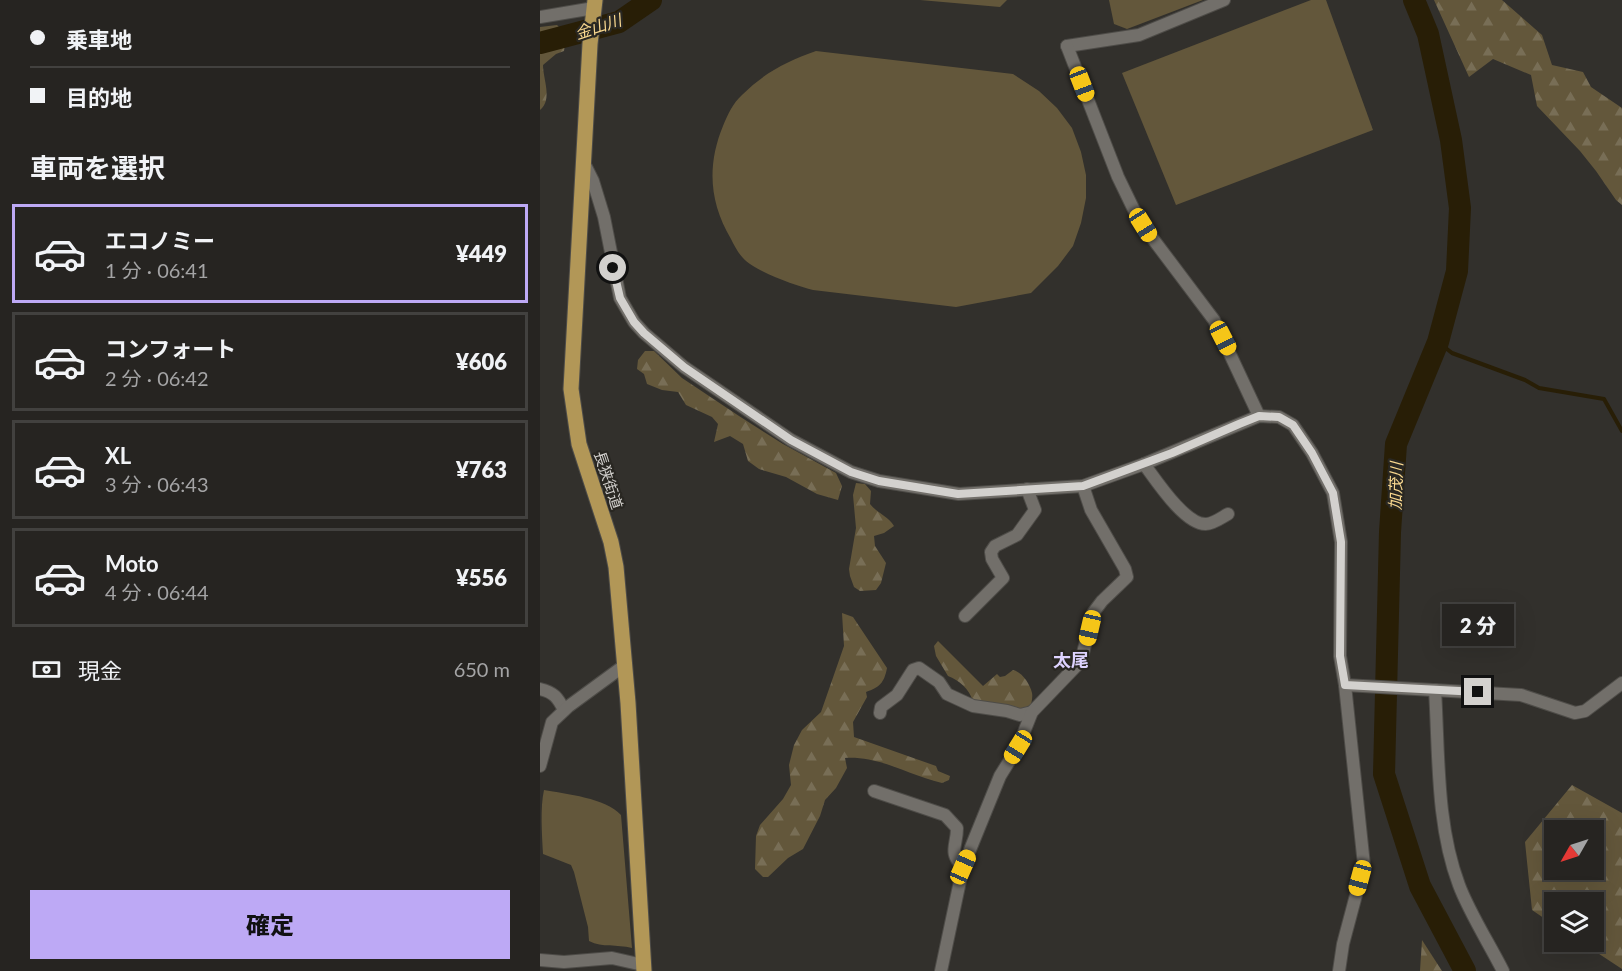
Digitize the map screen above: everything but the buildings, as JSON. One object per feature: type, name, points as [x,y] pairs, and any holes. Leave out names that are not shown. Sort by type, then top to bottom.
[{"type":"main road","name":"長狭街道","points":[[594,6],[571,369],[572,410],[581,455],[614,555],[625,665],[644,968]]},
{"type":"street","points":[[1224,0],[1139,35],[1067,46],[1118,177],[1134,210],[1153,240],[1214,320],[1259,416]]},
{"type":"street","points":[[540,17],[594,6]]},
{"type":"street","points":[[584,163],[599,199],[616,285],[626,310],[644,333],[684,367],[791,440],[851,472],[879,481],[958,494],[1083,486],[1144,464],[1259,416],[1279,417],[1293,425],[1312,453],[1333,493],[1341,542],[1340,656],[1364,865],[1343,944],[1340,971]]},
{"type":"street","points":[[1144,464],[1184,514],[1196,522],[1206,524],[1228,514]]},
{"type":"street","points":[[941,971],[963,867],[1000,776],[1018,747],[1032,712],[1080,661],[1093,613],[1126,577],[1125,569],[1091,510],[1083,486]]},
{"type":"street","points":[[965,616],[1003,578],[991,552],[995,546],[1017,535],[1035,510],[1027,489]]},
{"type":"street","points":[[540,766],[552,722],[564,710],[625,665]]},
{"type":"street","points":[[880,713],[881,706],[897,695],[913,670],[919,668],[939,682],[947,694],[973,706],[1020,715],[1032,712]]},
{"type":"street","points":[[1345,685],[1521,695],[1575,712],[1585,711],[1622,684]]},
{"type":"street","points":[[540,688],[557,697],[564,710]]},
{"type":"street","points":[[1435,690],[1443,818],[1449,853],[1459,887],[1503,971]]},
{"type":"street","points":[[874,791],[945,815],[957,828],[955,859],[963,867]]},
{"type":"street","points":[[540,960],[564,962],[612,958],[644,968]]},
{"type":"green space","points":[[920,0],[1007,0],[1000,7]]},
{"type":"green space","points":[[1109,0],[1203,0],[1127,29],[1114,24]]},
{"type":"green space","points":[[1311,0],[1326,0],[1373,130],[1176,205],[1122,73]]},
{"type":"green space","points":[[1434,0],[1502,0],[1542,35],[1552,65],[1583,72],[1591,87],[1622,108],[1622,205],[1580,151],[1537,106],[1531,75],[1493,59],[1469,77]]},
{"type":"green space","points":[[557,25],[564,37],[564,51],[556,54],[543,65],[547,95],[544,106],[540,110],[540,27]]},
{"type":"green space","points":[[816,51],[1013,74],[1039,91],[1057,108],[1072,128],[1081,152],[1086,175],[1086,198],[1073,246],[1058,266],[1031,293],[956,307],[813,290],[766,273],[748,263],[741,256],[718,211],[713,183],[714,155],[723,126],[736,102],[750,87],[767,74]]},
{"type":"green space","points":[[645,351],[654,351],[682,378],[783,444],[836,473],[842,486],[838,500],[817,494],[786,477],[759,469],[748,461],[743,444],[730,436],[714,442],[718,424],[712,417],[686,405],[678,392],[662,390],[647,384],[644,374],[637,369],[638,360]]},
{"type":"green space","points":[[856,483],[865,484],[871,491],[870,504],[894,526],[874,536],[875,546],[886,563],[881,583],[876,590],[860,591],[854,587],[850,576],[849,569],[856,528],[853,495]]},
{"type":"green space","points":[[842,613],[853,617],[887,668],[881,684],[866,692],[867,697],[853,722],[854,737],[936,766],[938,771],[950,776],[949,780],[942,783],[883,763],[845,758],[847,768],[836,788],[825,800],[820,816],[803,849],[788,858],[768,877],[763,877],[755,869],[756,836],[760,825],[783,799],[791,785],[789,765],[794,745],[802,730],[821,712],[844,646]]},
{"type":"green space","points":[[938,641],[983,686],[997,674],[1000,677],[1005,676],[1013,670],[1019,673],[1031,690],[1030,709],[1019,711],[998,704],[973,701],[963,685],[948,676],[936,656],[934,646]]},
{"type":"green space","points":[[1572,785],[1622,813],[1622,969],[1596,952],[1604,952],[1604,892],[1544,892],[1544,918],[1532,910],[1525,842]]},
{"type":"green space","points":[[544,790],[606,804],[621,815],[632,948],[589,941],[588,927],[571,865],[543,854]]},
{"type":"green space","points":[[1422,940],[1442,971],[1420,971]]},
{"type":"waterway","name":"金山川","points":[[540,43],[619,22],[651,0]]},
{"type":"waterway","name":"加茂川","points":[[1414,0],[1428,34],[1451,140],[1460,208],[1457,271],[1438,342],[1396,444],[1390,532],[1384,774],[1420,886],[1465,971]]},
{"type":"waterway","points":[[1438,342],[1452,353],[1525,380],[1539,388],[1604,399],[1622,431]]},
{"type":"district","name":"太尾","points":[[1071,660]]},
{"type":"route","points":[[613,268],[620,298],[634,322],[684,367],[791,440],[851,472],[879,481],[958,494],[1083,486],[1120,474],[1259,416],[1279,417],[1293,425],[1312,453],[1333,493],[1341,542],[1340,656],[1345,685],[1478,692]]}]
